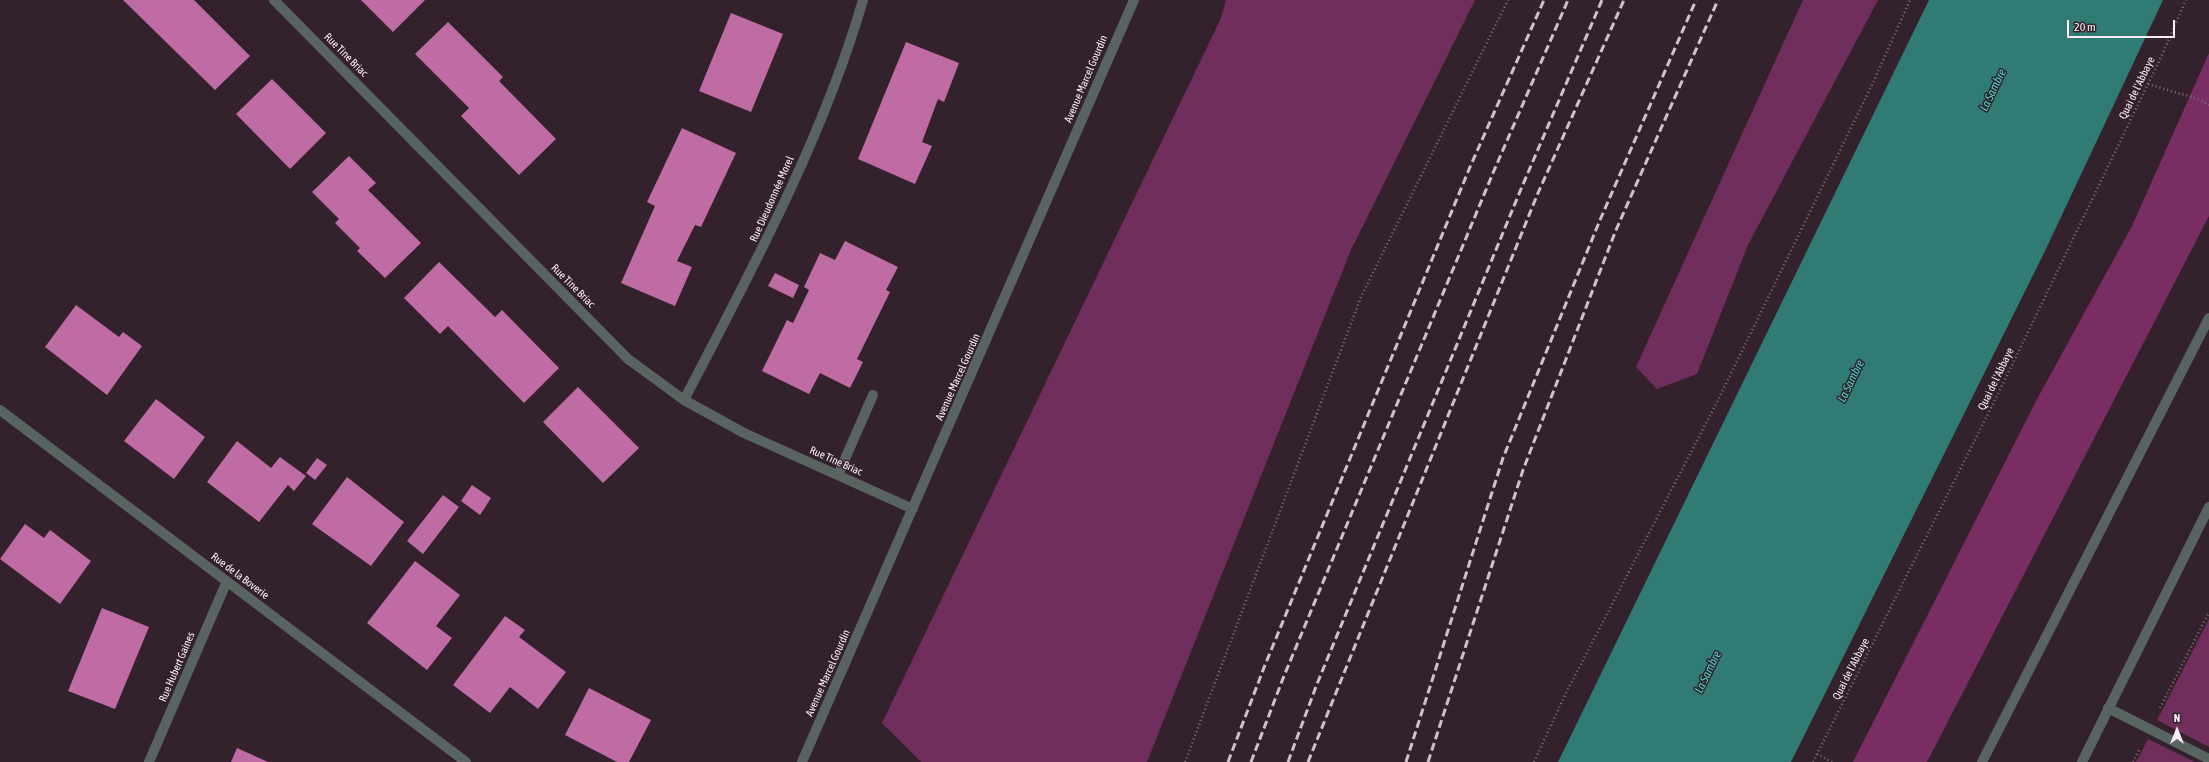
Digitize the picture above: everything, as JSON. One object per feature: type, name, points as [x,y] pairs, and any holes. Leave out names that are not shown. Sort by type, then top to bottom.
[{"type":"street","name":"Rue Tine Briac","points":[[274,0],[628,359],[684,400],[744,433],[913,509]]},
{"type":"street","name":"Rue Dieudonnée Morel","points":[[684,400],[776,222],[849,50],[863,0]]},
{"type":"street","name":"Avenue Marcel Gourdin","points":[[802,762],[1134,0]]},
{"type":"street","points":[[1982,762],[2209,318]]},
{"type":"street","points":[[838,475],[873,395]]},
{"type":"street","name":"Rue de la Boverie","points":[[0,410],[466,762]]},
{"type":"street","points":[[2082,762],[2209,507]]},
{"type":"street","name":"Rue Hubert Gaines","points":[[149,762],[227,581]]},
{"type":"street","points":[[2108,708],[2209,758]]},
{"type":"path","points":[[1185,762],[1361,297],[1508,0]]},
{"type":"path","points":[[1534,762],[1566,693],[1718,402],[1872,85],[1910,0]]},
{"type":"path","name":"Quai de l'Abbaye","points":[[1813,762],[1998,394],[2148,84],[2186,0]]},
{"type":"path","points":[[2148,84],[2201,100],[2209,105]]},
{"type":"path","points":[[2133,762],[2209,612]]},
{"type":"path","points":[[1817,754],[1832,762]]},
{"type":"shaded area","points":[[1226,0],[1475,0],[1351,250],[1147,762],[921,762],[882,723],[1221,18]]},
{"type":"shaded area","points":[[1803,0],[1878,0],[1748,245],[1697,374],[1657,389],[1636,367]]},
{"type":"shaded area","points":[[2209,53],[2209,216],[1927,762],[1853,762],[2036,401],[2132,226]]},
{"type":"shaded area","points":[[2209,619],[2209,747],[2157,720]]},
{"type":"shaded area","points":[[2148,739],[2195,762],[2136,762]]},
{"type":"water","name":"La Sambre","points":[[1929,0],[2163,0],[2045,251],[1791,762],[1558,762]]},
{"type":"building","points":[[123,0],[194,0],[250,56],[215,90]]},
{"type":"building","points":[[361,0],[425,0],[393,32]]},
{"type":"building","points":[[731,13],[783,34],[751,112],[699,91]]},
{"type":"building","points":[[448,22],[503,77],[499,81],[556,139],[519,175],[461,116],[469,108],[415,54]]},
{"type":"building","points":[[906,42],[959,63],[944,102],[938,99],[922,142],[932,146],[915,184],[858,159]]},
{"type":"building","points":[[272,79],[326,133],[290,169],[236,114]]},
{"type":"building","points":[[682,128],[736,153],[701,227],[695,225],[677,261],[692,267],[675,306],[621,283],[655,206],[647,202]]},
{"type":"building","points":[[349,156],[376,183],[368,190],[421,243],[385,278],[357,251],[360,248],[335,223],[339,219],[312,192]]},
{"type":"building","points":[[845,241],[898,267],[886,290],[890,292],[857,359],[863,362],[850,388],[820,373],[809,394],[762,371],[787,320],[793,323],[809,290],[804,287],[820,253],[835,260]]},
{"type":"building","points":[[439,262],[495,317],[502,310],[559,368],[524,403],[448,326],[440,334],[404,298]]},
{"type":"building","points":[[775,273],[799,285],[793,298],[768,286]]},
{"type":"building","points":[[76,305],[119,337],[123,332],[142,346],[107,395],[45,347]]},
{"type":"building","points":[[578,387],[639,448],[603,483],[543,422]]},
{"type":"building","points":[[156,399],[205,437],[174,479],[124,441]]},
{"type":"building","points":[[237,441],[271,468],[280,457],[306,476],[294,491],[288,485],[259,522],[207,482]]},
{"type":"building","points":[[317,458],[327,465],[315,480],[306,473]]},
{"type":"building","points":[[347,477],[404,522],[371,566],[312,524]]},
{"type":"building","points":[[472,485],[491,498],[480,515],[461,501]]},
{"type":"building","points":[[443,495],[459,507],[423,554],[407,541]]},
{"type":"building","points":[[25,524],[44,538],[50,530],[91,561],[60,604],[0,559]]},
{"type":"building","points":[[415,561],[460,595],[436,626],[452,638],[427,670],[367,623]]},
{"type":"building","points":[[102,608],[149,627],[115,709],[68,691]]},
{"type":"building","points":[[505,616],[525,630],[519,637],[566,672],[538,709],[510,687],[490,713],[453,685]]},
{"type":"building","points":[[589,688],[651,720],[629,762],[617,762],[565,735]]},
{"type":"building","points":[[237,748],[268,762],[231,762]]},
{"type":"railway","points":[[1228,762],[1265,665],[1470,167],[1544,0]]},
{"type":"railway","points":[[1251,762],[1284,676],[1493,173],[1568,0]]},
{"type":"railway","points":[[1288,762],[1317,684],[1521,189],[1602,0]]},
{"type":"railway","points":[[1308,762],[1538,193],[1624,0]]},
{"type":"railway","points":[[1406,762],[1503,458],[1600,220],[1696,0]]},
{"type":"railway","points":[[1428,762],[1523,470],[1616,230],[1718,0]]}]
